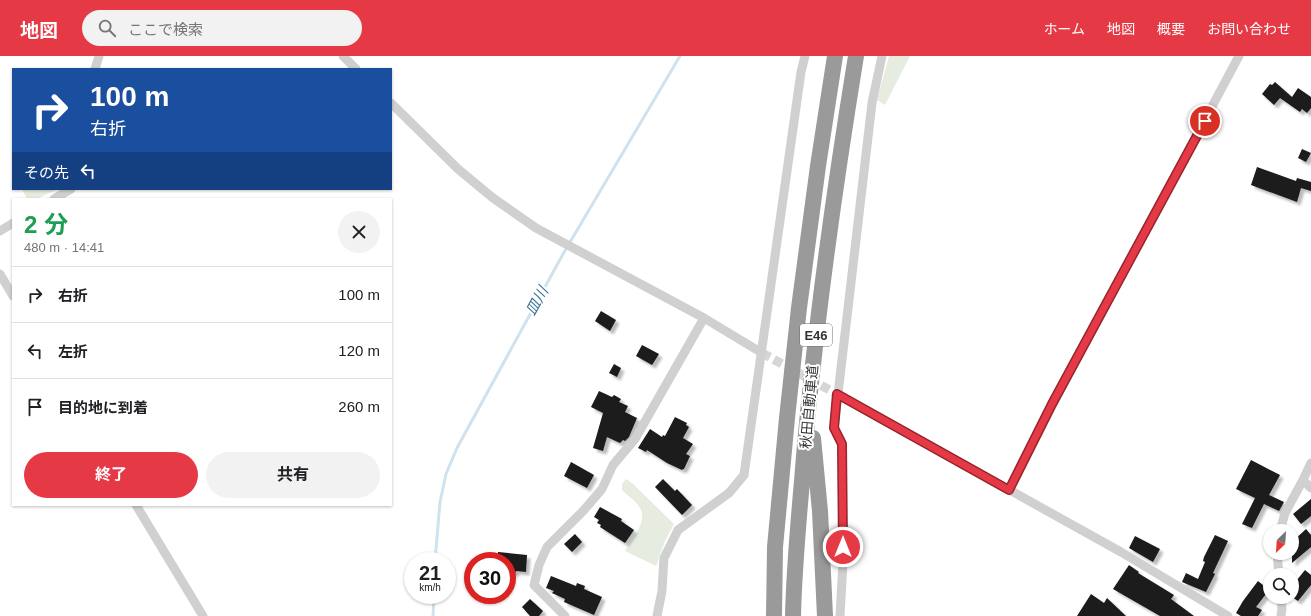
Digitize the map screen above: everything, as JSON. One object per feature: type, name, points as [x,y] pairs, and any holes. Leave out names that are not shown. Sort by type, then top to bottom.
[{"type":"highway","name":"秋田自動車道","points":[[774,616],[775,547],[787,418],[799,308],[818,166],[835,56]]},
{"type":"highway","name":"秋田自動車道","points":[[793,616],[794,577],[809,397],[838,168],[856,56]]},
{"type":"highway","points":[[809,397],[820,511],[825,616]]},
{"type":"highway","points":[[766,616],[775,547]]},
{"type":"street","points":[[95,68],[99,56]]},
{"type":"street","points":[[343,56],[355,68]]},
{"type":"street","points":[[657,616],[662,591],[664,558],[678,530],[730,493],[744,475],[801,72],[805,56]]},
{"type":"street","points":[[840,616],[843,562],[842,444],[834,428],[872,103],[882,56]]},
{"type":"street","points":[[1009,490],[1052,404],[1239,56]]},
{"type":"street","points":[[392,104],[458,169],[493,198],[536,228],[704,318],[762,353]]},
{"type":"street","points":[[56,198],[69,190]]},
{"type":"street","points":[[0,231],[12,224]]},
{"type":"street","points":[[0,274],[12,294]]},
{"type":"street","points":[[565,616],[534,585],[539,565],[547,547],[602,490],[613,465],[635,439],[704,318]]},
{"type":"street","points":[[837,394],[1127,556],[1228,616]]},
{"type":"street","points":[[1282,524],[1285,513],[1311,463]]},
{"type":"street","points":[[1303,480],[1311,488]]},
{"type":"street","points":[[137,506],[203,616]]},
{"type":"street","points":[[1280,616],[1282,604]]},
{"type":"shaded area","points":[[889,56],[910,56],[885,105],[877,100]]},
{"type":"shaded area","points":[[22,190],[56,190],[38,198],[26,198]]},
{"type":"shaded area","points":[[626,479],[674,524],[665,541],[656,566],[625,551],[641,525],[642,519],[642,513],[638,505],[622,490],[622,484]]},
{"type":"building","points":[[1275,82],[1292,97],[1298,88],[1311,97],[1311,108],[1307,113],[1302,109],[1300,112],[1280,98],[1274,105],[1262,94],[1270,84],[1272,85]]},
{"type":"building","points":[[1302,149],[1311,153],[1306,162],[1298,158]]},
{"type":"building","points":[[1257,167],[1296,181],[1297,178],[1311,182],[1311,191],[1301,188],[1297,202],[1251,185]]},
{"type":"building","points":[[601,311],[616,320],[610,331],[595,321]]},
{"type":"building","points":[[642,345],[659,354],[652,365],[636,356]]},
{"type":"building","points":[[614,364],[621,368],[617,377],[609,373]]},
{"type":"building","points":[[599,391],[612,397],[614,395],[621,399],[619,402],[628,406],[625,412],[637,418],[629,437],[625,441],[623,440],[620,443],[607,437],[603,451],[593,448],[603,413],[591,407]]},
{"type":"building","points":[[675,417],[687,423],[686,425],[689,427],[683,438],[693,444],[686,454],[690,456],[684,469],[682,470],[667,463],[647,450],[646,452],[638,448],[650,429],[662,437],[663,435],[665,436]]},
{"type":"building","points":[[1251,460],[1280,475],[1269,495],[1284,502],[1279,511],[1264,504],[1252,528],[1242,524],[1255,498],[1236,489]]},
{"type":"building","points":[[571,462],[594,475],[587,488],[564,476]]},
{"type":"building","points":[[663,479],[675,491],[677,489],[692,505],[682,515],[655,487]]},
{"type":"building","points":[[1311,499],[1311,516],[1301,524],[1293,514]]},
{"type":"building","points":[[600,507],[622,519],[621,521],[634,530],[625,543],[600,527],[601,525],[597,523],[599,520],[594,517]]},
{"type":"building","points":[[1306,529],[1311,535],[1311,547],[1299,557],[1299,536]]},
{"type":"building","points":[[575,534],[582,542],[572,552],[564,544]]},
{"type":"building","points":[[1215,535],[1228,541],[1206,592],[1182,582],[1186,573],[1198,579],[1205,562],[1203,561],[1204,557]]},
{"type":"building","points":[[1135,536],[1160,549],[1153,562],[1129,548]]},
{"type":"building","points":[[516,554],[527,555],[526,572],[516,571]]},
{"type":"building","points":[[1129,565],[1139,572],[1138,573],[1174,595],[1171,599],[1194,616],[1160,616],[1113,589]]},
{"type":"building","points":[[1305,570],[1311,575],[1311,585],[1299,600],[1299,577]]},
{"type":"building","points":[[551,576],[576,586],[577,583],[585,586],[584,589],[602,597],[594,615],[564,602],[565,599],[552,593],[554,591],[546,588]]},
{"type":"building","points":[[1258,581],[1263,585],[1263,598],[1256,607],[1262,610],[1258,616],[1241,616],[1236,613]]},
{"type":"building","points":[[1091,594],[1104,603],[1107,598],[1126,616],[1077,616]]},
{"type":"building","points":[[530,599],[543,611],[539,616],[530,616],[522,607]]},
{"type":"waterway","name":"皿川","points":[[436,552],[440,502],[446,474],[457,448],[563,254],[680,56]]},
{"type":"waterway","name":"皿川","points":[[433,616],[434,604]]},
{"type":"tunnel","points":[[762,353],[837,394]]},
{"type":"route","points":[[843,547],[842,444],[834,428],[837,394],[1009,490],[1052,404],[1205,121]]}]
